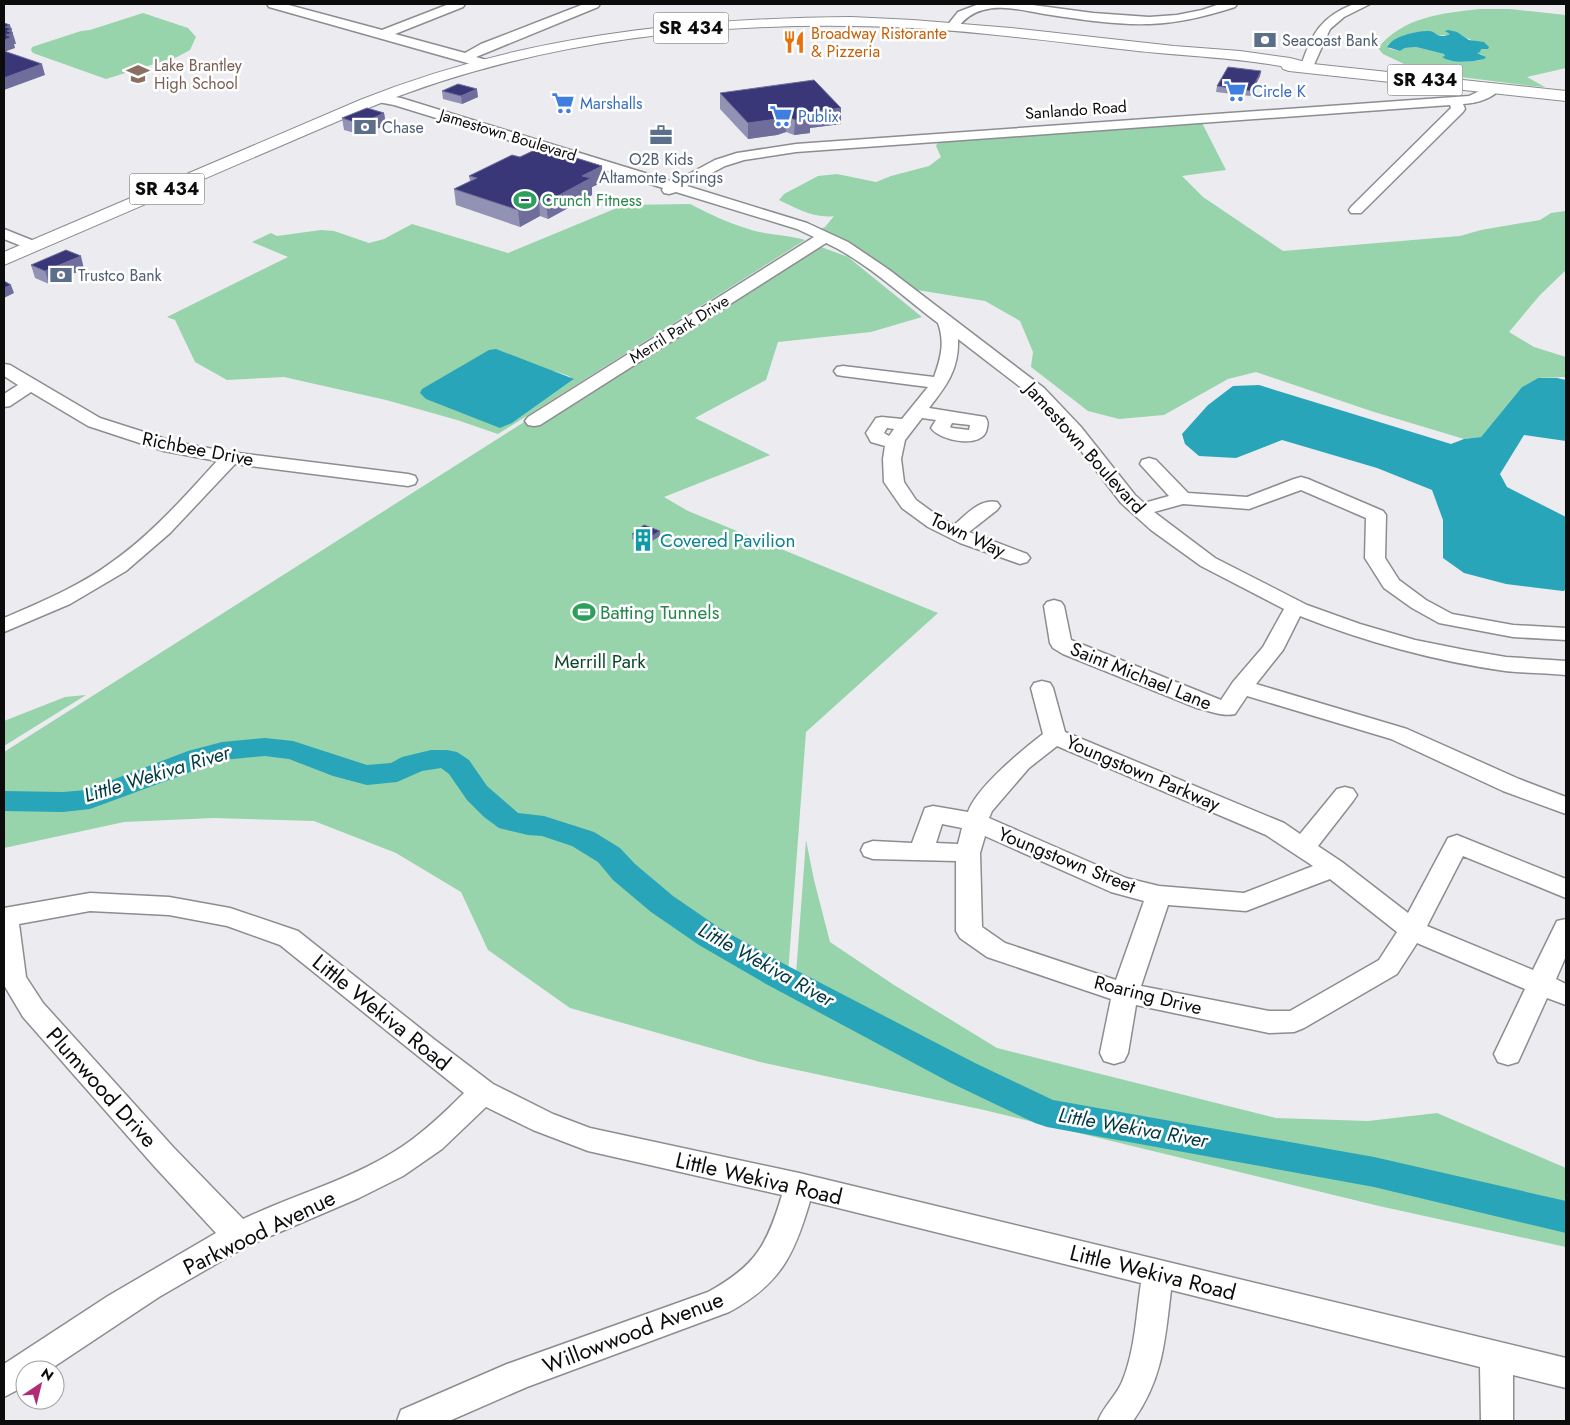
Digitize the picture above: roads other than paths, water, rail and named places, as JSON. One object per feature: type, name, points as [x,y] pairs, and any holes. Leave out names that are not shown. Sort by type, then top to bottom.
[{"type":"main road","name":"SR 434","points":[[4,259],[378,98],[419,83],[537,52],[637,34],[754,24],[843,22],[952,27],[1174,51],[1204,57],[1273,65],[1306,66],[1566,96]]},
{"type":"street","points":[[273,4],[486,64]]},
{"type":"street","points":[[382,34],[459,4]]},
{"type":"street","points":[[466,57],[485,47],[594,4]]},
{"type":"street","points":[[952,27],[959,18],[975,9],[990,4],[1100,18],[1133,20],[1184,17],[1205,13],[1231,4]]},
{"type":"street","points":[[1306,66],[1320,31],[1344,12],[1364,4]]},
{"type":"street","points":[[306,13],[322,7]]},
{"type":"street","points":[[537,52],[519,44],[519,41],[568,20],[579,10]]},
{"type":"street","points":[[1356,210],[1458,109],[1462,100],[1471,96],[1469,92],[1449,83]]},
{"type":"street","name":"Sanlando Road","points":[[670,189],[736,158],[796,148],[1462,100],[1483,96],[1494,88]]},
{"type":"street","name":"Jamestown Boulevard","points":[[378,98],[387,105],[670,189],[793,232],[825,237],[882,272],[982,347],[1038,392],[1075,431],[1128,499],[1158,526],[1208,562],[1296,607],[1352,629],[1412,646],[1516,664],[1566,668]]},
{"type":"street","points":[[4,234],[34,246]]},
{"type":"street","name":"Merril Park Drive","points":[[534,421],[825,237]]},
{"type":"street","name":"Town Way","points":[[945,320],[950,334],[950,356],[940,382],[911,418],[895,443],[892,459],[894,482],[909,504],[935,522],[956,533],[1020,558]]},
{"type":"street","points":[[950,356],[982,347]]},
{"type":"street","name":"Richbee Drive","points":[[4,369],[94,422],[171,448],[230,458],[408,480]]},
{"type":"street","points":[[843,370],[940,382]]},
{"type":"street","points":[[4,402],[30,386]]},
{"type":"street","points":[[911,418],[947,416],[940,428],[946,433],[973,436],[978,431],[979,421]]},
{"type":"street","points":[[4,626],[48,607],[118,568],[166,528],[230,458]]},
{"type":"street","points":[[1149,464],[1182,498]]},
{"type":"street","points":[[1140,510],[1182,498],[1249,502],[1301,483],[1376,515],[1375,558],[1391,584],[1419,604],[1446,619],[1513,631],[1566,634]]},
{"type":"street","points":[[956,533],[990,506]]},
{"type":"street","name":"Saint Michael Lane","points":[[1054,606],[1061,644],[1205,703],[1227,709],[1241,687],[1269,654],[1296,607]]},
{"type":"street","points":[[1513,631],[1516,664]]},
{"type":"street","points":[[1241,687],[1399,734],[1502,781],[1566,806]]},
{"type":"street","points":[[1042,688],[1055,736]]},
{"type":"street","name":"Youngstown Parkway","points":[[976,822],[981,808],[1021,763],[1055,736],[1275,829],[1333,868],[1412,930],[1566,995]]},
{"type":"street","points":[[1303,848],[1345,795]]},
{"type":"street","name":"Youngstown Street","points":[[921,852],[933,814],[976,822],[1120,886],[1159,895]]},
{"type":"street","name":"Roaring Drive","points":[[976,822],[968,853],[969,931],[996,950],[1125,993],[1269,1022],[1294,1021],[1388,967],[1412,930],[1457,844],[1566,889]]},
{"type":"street","points":[[873,850],[968,853]]},
{"type":"street","points":[[1114,1052],[1125,993],[1159,895],[1246,902],[1333,868]]},
{"type":"street","name":"Little Wekiva Road","points":[[4,917],[90,902],[169,906],[230,917],[289,938],[424,1048],[483,1092],[543,1122],[588,1139],[799,1186],[1566,1373]]},
{"type":"street","name":"Plumwood Drive","points":[[4,917],[13,978],[33,1010],[164,1157],[239,1236]]},
{"type":"street","points":[[1508,1054],[1566,928]]},
{"type":"street","name":"Parkwood Avenue","points":[[4,1382],[112,1309],[239,1236],[371,1178],[412,1155],[436,1137],[483,1092]]},
{"type":"street","name":"Willowwood Avenue","points":[[413,1421],[518,1375],[718,1302],[746,1286],[769,1264],[785,1237],[799,1186]]},
{"type":"street","points":[[1114,1421],[1134,1393],[1146,1360],[1158,1273]]},
{"type":"street","points":[[1496,1356],[1498,1421]]},
{"type":"water","points":[[1431,31],[1439,36],[1446,36],[1450,34],[1445,31],[1457,32],[1469,40],[1484,42],[1489,47],[1488,49],[1481,49],[1477,53],[1486,57],[1474,61],[1457,62],[1442,57],[1445,56],[1444,54],[1416,47],[1405,48],[1400,51],[1387,47],[1399,37],[1411,33]]},
{"type":"water","points":[[496,349],[574,379],[512,423],[500,428],[426,399],[420,393],[422,389],[489,350]]},
{"type":"water","points":[[1538,378],[1566,380],[1566,441],[1524,435],[1500,474],[1507,487],[1566,517],[1566,590],[1563,591],[1506,584],[1464,573],[1443,558],[1443,520],[1432,490],[1377,468],[1282,440],[1236,458],[1199,456],[1185,444],[1182,434],[1208,405],[1233,386],[1259,385],[1451,444],[1464,439],[1481,437],[1522,387]]},
{"type":"waterway","name":"Little Wekiva River","points":[[4,801],[63,802],[90,799],[198,758],[222,751],[265,747],[293,750],[343,769],[367,775],[397,772],[412,764],[431,759],[447,759],[459,767],[477,793],[494,810],[509,821],[544,826],[583,839],[609,855],[624,872],[662,904],[710,937],[777,975],[963,1073],[1047,1113],[1374,1172],[1566,1217]]},
{"type":"place","name":"Seacoast Bank","points":[[1265,40]]},
{"type":"place","name":"Broadway Ristorante & Pizzeria","points":[[794,42]]},
{"type":"place","name":"Lake Brantley High School","points":[[138,74]]},
{"type":"place","name":"Circle K","points":[[1235,91]]},
{"type":"place","name":"Marshalls","points":[[563,103]]},
{"type":"place","name":"Publix","points":[[781,116]]},
{"type":"place","name":"Chase","points":[[365,127]]},
{"type":"place","name":"O2B Kids Altamonte Springs","points":[[661,135]]},
{"type":"place","name":"Crunch Fitness","points":[[525,200]]},
{"type":"place","name":"Trustco Bank","points":[[61,275]]},
{"type":"place","name":"Covered Pavilion","points":[[643,540]]},
{"type":"place","name":"Batting Tunnels","points":[[584,612]]},
{"type":"park label","name":"Merrill Park","points":[[600,661]]}]
